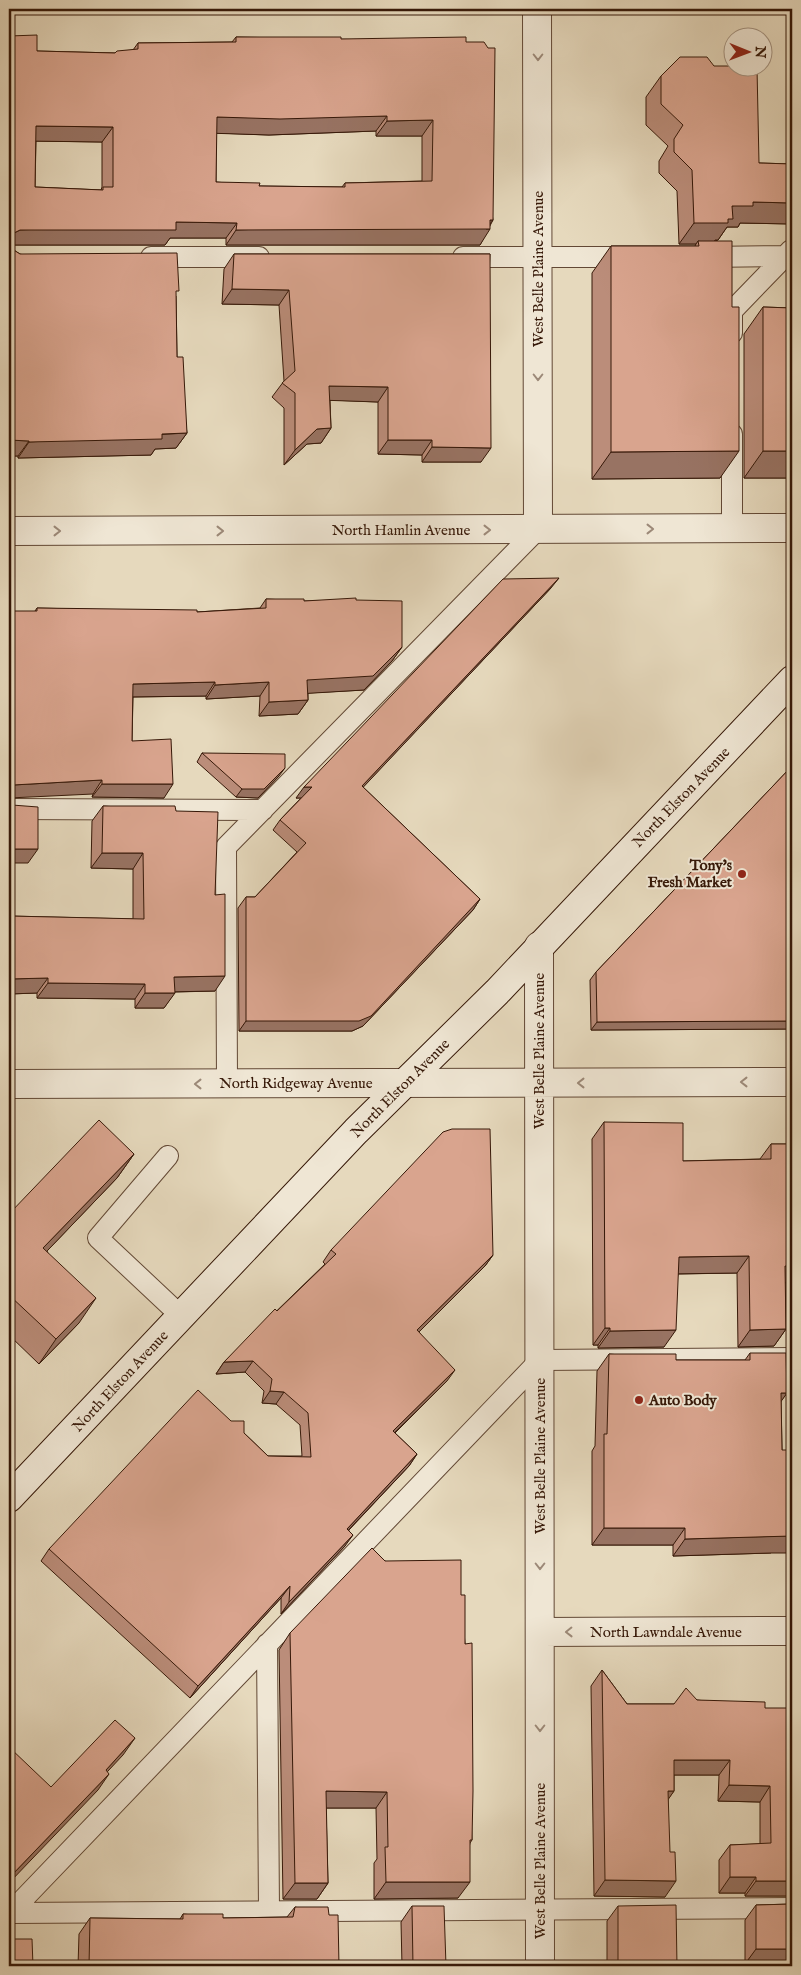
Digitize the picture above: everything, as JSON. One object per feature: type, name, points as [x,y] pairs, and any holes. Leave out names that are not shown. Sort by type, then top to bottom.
[{"type":"street","name":"West Belle Plaine Avenue","points":[[537,9],[538,529]]},
{"type":"street","name":"North Hamlin Avenue","points":[[9,532],[792,528]]},
{"type":"street","name":"North Elston Avenue","points":[[9,1498],[404,1083],[497,992],[792,680]]},
{"type":"street","name":"West Belle Plaine Avenue","points":[[539,946],[540,1966]]},
{"type":"street","name":"North Ridgeway Avenue","points":[[9,1085],[792,1082]]},
{"type":"street","name":"North Lawndale Avenue","points":[[540,1632],[792,1631]]},
{"type":"lane","points":[[687,256],[789,253]]},
{"type":"lane","points":[[732,349],[732,311],[789,253]]},
{"type":"lane","points":[[127,257],[275,257]]},
{"type":"lane","points":[[443,257],[648,257]]},
{"type":"lane","points":[[732,417],[732,528]]},
{"type":"lane","points":[[227,1084],[226,847],[538,529]]},
{"type":"lane","points":[[9,809],[264,810]]},
{"type":"lane","points":[[168,1156],[98,1238],[181,1316]]},
{"type":"lane","points":[[9,1913],[540,1360],[792,1358]]},
{"type":"lane","points":[[267,1644],[269,1912]]},
{"type":"lane","points":[[9,1913],[792,1908]]},
{"type":"building","points":[[37,35],[37,51],[115,53],[117,51],[138,49],[138,43],[236,42],[236,37],[341,37],[341,39],[466,37],[466,42],[484,42],[488,48],[495,48],[493,220],[490,220],[490,229],[236,230],[237,223],[176,222],[176,230],[20,230],[10,235],[9,247],[9,36]],"holes":[[[387,116],[387,121],[433,120],[432,181],[345,183],[345,187],[259,186],[260,183],[216,182],[217,117],[280,119]],[[36,126],[113,127],[113,187],[103,187],[103,190],[35,187]]]},
{"type":"building","points":[[680,57],[707,57],[714,66],[724,66],[724,78],[757,78],[759,163],[792,164],[792,203],[753,202],[753,206],[732,206],[733,219],[728,219],[728,223],[694,223],[692,170],[674,152],[674,139],[683,125],[661,104],[661,76]]},
{"type":"building","points":[[698,241],[732,241],[732,307],[739,307],[739,451],[611,452],[611,246],[699,246]]},
{"type":"building","points":[[9,247],[20,254],[177,253],[179,291],[176,291],[177,357],[183,357],[187,433],[162,434],[162,439],[29,442],[9,440]]},
{"type":"building","points":[[234,254],[490,254],[491,448],[432,447],[432,440],[388,440],[388,387],[329,386],[331,428],[317,429],[295,450],[295,393],[282,383],[295,371],[289,290],[232,289]]},
{"type":"building","points":[[763,307],[792,308],[792,451],[763,451]]},
{"type":"building","points":[[559,578],[362,786],[480,899],[371,1016],[359,1021],[246,1021],[246,897],[255,897],[306,843],[280,820],[312,787],[304,787],[503,579]]},
{"type":"building","points":[[356,598],[356,600],[402,601],[402,647],[373,676],[307,680],[308,700],[269,702],[269,682],[215,685],[215,682],[133,684],[132,741],[171,739],[173,784],[102,784],[102,780],[13,785],[9,792],[9,611],[37,611],[37,608],[197,610],[197,612],[266,608],[266,599],[304,599],[304,601]]},
{"type":"building","points":[[202,753],[285,754],[285,768],[264,789],[242,789]]},
{"type":"building","name":"Tony's Fresh Market","points":[[792,766],[792,1021],[597,1022],[596,972]]},
{"type":"building","points":[[9,798],[12,805],[38,807],[38,849],[9,849]]},
{"type":"building","points":[[103,806],[175,806],[176,811],[218,812],[215,895],[225,894],[225,976],[174,977],[175,993],[145,993],[145,984],[48,983],[48,978],[9,979],[9,916],[144,919],[143,853],[102,853]]},
{"type":"building","points":[[99,1120],[134,1154],[43,1248],[96,1298],[56,1339],[9,1295],[9,1214]]},
{"type":"building","points":[[604,1122],[683,1123],[683,1161],[771,1159],[771,1144],[792,1144],[792,1266],[785,1266],[786,1329],[750,1330],[749,1256],[679,1257],[676,1330],[610,1331],[610,1328],[605,1328]]},
{"type":"building","points":[[452,1129],[490,1129],[493,1255],[417,1330],[455,1370],[393,1431],[417,1454],[347,1529],[353,1535],[289,1602],[290,1586],[198,1686],[49,1549],[198,1390],[231,1421],[244,1421],[244,1433],[268,1456],[311,1457],[308,1413],[284,1392],[270,1391],[272,1379],[253,1361],[224,1362],[275,1309],[277,1311],[336,1254],[331,1250],[443,1132]]},
{"type":"building","points":[[750,1353],[786,1353],[787,1393],[781,1393],[782,1450],[787,1450],[788,1492],[792,1492],[792,1536],[685,1539],[685,1528],[604,1528],[604,1434],[607,1434],[609,1354],[676,1354],[676,1360],[750,1360]]},
{"type":"building","points":[[372,1548],[385,1561],[461,1560],[461,1595],[465,1595],[465,1644],[472,1643],[473,1791],[470,1882],[386,1882],[385,1847],[388,1847],[387,1792],[326,1791],[328,1883],[295,1883],[290,1633]]},
{"type":"building","points":[[602,1670],[627,1704],[674,1704],[686,1688],[697,1700],[765,1702],[765,1708],[792,1708],[792,1881],[756,1881],[756,1877],[730,1877],[730,1845],[771,1843],[770,1786],[729,1785],[730,1760],[674,1760],[674,1791],[668,1791],[670,1852],[675,1852],[676,1881],[605,1880]]},
{"type":"building","points":[[115,1720],[135,1738],[106,1770],[109,1774],[9,1878],[9,1747],[51,1787]]},
{"type":"building","points":[[792,1904],[792,1949],[756,1949],[756,1905]]},
{"type":"building","points":[[676,1905],[677,1966],[618,1966],[618,1906]]},
{"type":"building","points":[[412,1906],[444,1906],[446,1966],[413,1966]]},
{"type":"building","points":[[295,1907],[328,1907],[329,1915],[338,1915],[339,1966],[89,1966],[90,1918],[183,1919],[183,1914],[223,1914],[223,1918],[293,1917]]},
{"type":"building","points":[[9,1939],[32,1939],[33,1966],[9,1966]]},
{"type":"place","name":"Tony's Fresh Market","points":[[742,874]]},
{"type":"place","name":"Auto Body","points":[[639,1400]]}]
